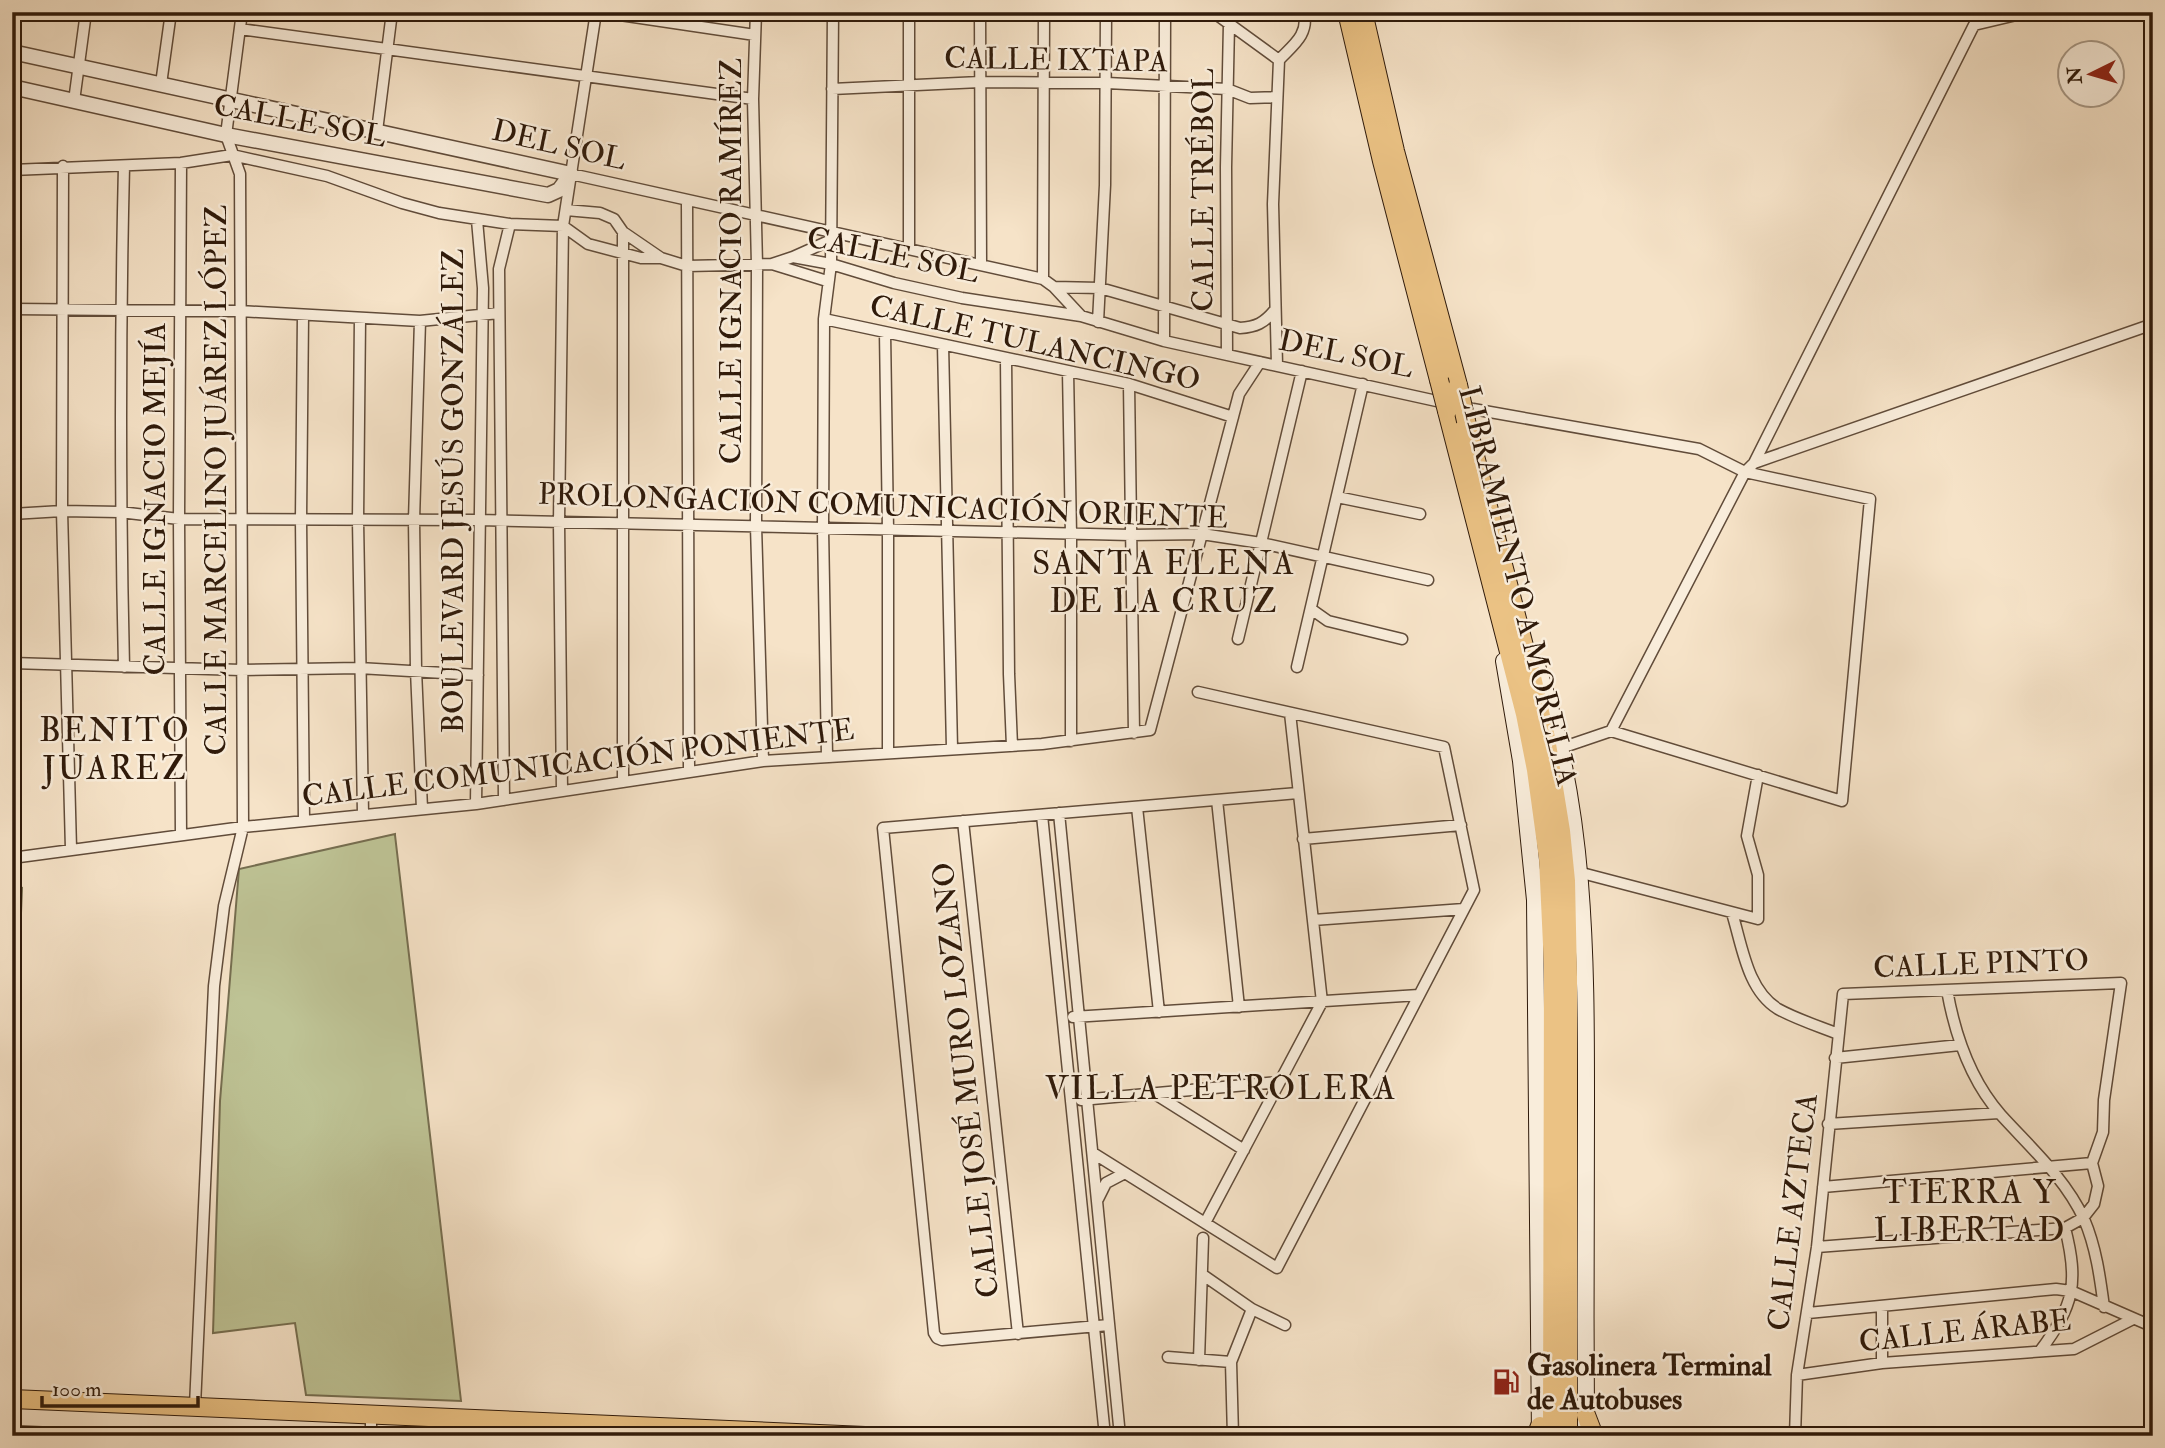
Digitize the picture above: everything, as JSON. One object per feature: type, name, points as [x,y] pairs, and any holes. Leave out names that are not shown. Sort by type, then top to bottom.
[{"type":"main road","name":"LIBRAMIENTO A MORELIA","points":[[1347,12],[1382,161],[1525,714],[1536,769],[1548,858],[1553,966],[1551,1432]]},
{"type":"main road","name":"LIBRAMIENTO A MORELIA","points":[[1363,12],[1395,151],[1458,384],[1546,737],[1562,831],[1569,977],[1551,1432]]},
{"type":"main road","points":[[1507,582],[1543,685],[1561,748],[1574,821],[1586,996],[1586,1436]]},
{"type":"main road","points":[[12,1399],[865,1436]]},
{"type":"main road","points":[[1586,1415],[1594,1436]]},
{"type":"main road","points":[[12,1434],[42,1436]]},
{"type":"street","points":[[74,101],[86,12]]},
{"type":"street","points":[[161,85],[171,12]]},
{"type":"street","points":[[226,135],[242,12]]},
{"type":"street","points":[[377,131],[392,12]]},
{"type":"street","points":[[562,791],[559,522],[564,226],[598,12],[755,35]]},
{"type":"street","name":"CALLE IGNACIO RAMÍREZ","points":[[756,12],[753,99],[757,265],[756,526],[763,761]]},
{"type":"street","points":[[827,756],[823,528],[824,319],[831,264],[832,12]]},
{"type":"street","points":[[909,12],[909,249]]},
{"type":"street","points":[[980,12],[981,265]]},
{"type":"street","points":[[1043,279],[1044,12]]},
{"type":"street","points":[[1098,322],[1107,83],[1106,12]]},
{"type":"street","points":[[1164,341],[1165,12]]},
{"type":"street","points":[[1213,12],[1279,60]]},
{"type":"street","points":[[1277,365],[1273,204],[1279,60],[1303,34],[1306,23],[1304,12]]},
{"type":"street","points":[[1611,732],[1745,472],[1754,463],[1974,25],[2029,12]]},
{"type":"street","name":"CALLE TRÉBOL","points":[[1227,355],[1229,24]]},
{"type":"street","points":[[240,29],[753,99]]},
{"type":"street","name":"DEL SOL","points":[[12,52],[756,215],[831,236],[909,249],[1043,279],[1081,316]]},
{"type":"street","name":"CALLE IXTAPA","points":[[832,89],[980,82],[1107,83],[1227,89],[1250,98],[1277,97]]},
{"type":"street","name":"CALLE SOL","points":[[12,87],[226,135],[548,195],[559,190],[571,174]]},
{"type":"street","name":"CALLE MARCELINO JUÁREZ LÓPEZ","points":[[195,1406],[214,986],[224,906],[243,827],[240,174],[226,135]]},
{"type":"street","points":[[12,170],[181,163],[232,155],[327,176],[402,203],[477,220],[564,226],[588,244],[641,258],[661,258]]},
{"type":"street","name":"CALLE IGNACIO MEJÍA","points":[[181,163],[181,835]]},
{"type":"street","points":[[63,166],[62,511],[71,849]]},
{"type":"street","points":[[124,166],[120,310],[120,512],[124,667]]},
{"type":"street","points":[[687,200],[689,772]]},
{"type":"street","name":"CALLE SOL","points":[[566,211],[600,213],[614,219],[623,232],[661,258],[687,266],[772,264],[793,257],[831,264],[894,283],[962,298],[1081,316],[1098,322]]},
{"type":"street","name":"BOULEVARD JESÚS GONZÁLEZ","points":[[476,804],[482,314],[477,220]]},
{"type":"street","name":"BOULEVARD JESÚS GONZÁLEZ","points":[[504,800],[499,269],[510,224]]},
{"type":"street","points":[[623,232],[623,782]]},
{"type":"street","points":[[793,257],[831,236]]},
{"type":"street","points":[[772,264],[827,281]]},
{"type":"street","points":[[482,288],[499,269]]},
{"type":"street","points":[[1054,287],[1100,288],[1240,328],[1253,327],[1265,321],[1274,311]]},
{"type":"street","points":[[12,309],[240,311],[420,321],[499,313]]},
{"type":"street","points":[[303,314],[300,519],[304,820]]},
{"type":"street","points":[[360,318],[358,520],[363,814]]},
{"type":"street","name":"CALLE TULANCINGO","points":[[824,319],[1129,384],[1233,417]]},
{"type":"street","points":[[420,321],[414,520],[416,670],[422,809]]},
{"type":"street","name":"DEL SOL","points":[[1098,322],[1164,341],[1473,409],[1699,449],[1745,472],[1870,499],[1842,801],[1758,775]]},
{"type":"street","points":[[1754,463],[2153,324]]},
{"type":"street","points":[[885,332],[888,752]]},
{"type":"street","points":[[943,345],[952,748]]},
{"type":"street","points":[[1006,358],[1012,746]]},
{"type":"street","points":[[1202,534],[1239,394],[1260,362]]},
{"type":"street","points":[[1068,371],[1071,741]]},
{"type":"street","points":[[1238,639],[1302,371]]},
{"type":"street","points":[[1129,384],[1134,733]]},
{"type":"street","points":[[1297,667],[1363,384]]},
{"type":"street","points":[[1337,497],[1420,514]]},
{"type":"street","name":"PROLONGACIÓN COMUNICACIÓN ORIENTE","points":[[12,514],[62,511],[120,512],[179,519],[480,520],[1071,534],[1202,534],[1261,543],[1428,580]]},
{"type":"street","name":"CALLE COMUNICACIÓN PONIENTE","points":[[12,858],[243,827],[476,804],[763,761],[1012,746],[1150,730],[1202,534]]},
{"type":"street","points":[[1311,609],[1328,621],[1402,639]]},
{"type":"street","points":[[12,663],[241,670],[359,668],[478,675]]},
{"type":"street","points":[[1093,1153],[1277,1268],[1474,890],[1444,747],[1198,692]]},
{"type":"street","points":[[1205,1223],[1322,1002],[1290,713]]},
{"type":"street","points":[[1561,748],[1611,732],[1758,775],[1747,836],[1758,875],[1758,919],[1578,872]]},
{"type":"street","points":[[1109,1325],[942,1340],[934,1333],[883,828],[1298,793]]},
{"type":"street","points":[[1217,800],[1239,1007]]},
{"type":"street","points":[[1137,807],[1159,1012]]},
{"type":"street","points":[[1059,813],[1120,1436]]},
{"type":"street","points":[[1042,815],[1105,1436]]},
{"type":"street","name":"CALLE JOSÉ MURO LOZANO","points":[[963,821],[1018,1334]]},
{"type":"street","points":[[1304,839],[1461,825]]},
{"type":"street","points":[[1313,920],[1464,909]]},
{"type":"street","points":[[1732,913],[1751,978],[1762,996],[1777,1008],[1838,1034]]},
{"type":"street","name":"CALLE PINTO","points":[[1843,994],[2121,983],[2104,1100],[2104,1132],[2092,1163]]},
{"type":"street","points":[[1947,990],[1960,1045],[1977,1080],[1999,1113],[2051,1167],[2083,1218],[2098,1262],[2104,1307]]},
{"type":"street","name":"CALLE AZTECA","points":[[1796,1436],[1797,1376],[1817,1248],[1843,994]]},
{"type":"street","points":[[1063,1018],[1419,995]]},
{"type":"street","points":[[1835,1058],[1960,1045]]},
{"type":"street","points":[[1072,1101],[1279,1082]]},
{"type":"street","points":[[1154,1094],[1244,1150]]},
{"type":"street","points":[[1828,1124],[1999,1113]]},
{"type":"street","points":[[1817,1248],[2065,1228],[2083,1218],[2094,1204],[2098,1186],[2092,1163],[1823,1187]]},
{"type":"street","points":[[1097,1203],[1106,1184],[1125,1173]]},
{"type":"street","points":[[2040,1352],[2060,1324],[2071,1292],[2073,1259],[2065,1228]]},
{"type":"street","points":[[1199,1360],[1203,1238]]},
{"type":"street","points":[[1808,1313],[2056,1289],[2071,1292],[2151,1325],[2153,1238]]},
{"type":"street","points":[[1203,1275],[1252,1309],[1285,1325]]},
{"type":"street","points":[[1882,1306],[1882,1363]]},
{"type":"street","points":[[1233,1436],[1231,1362],[1252,1309]]},
{"type":"street","name":"CALLE ÁRABE","points":[[1797,1376],[1882,1363],[2074,1349],[2133,1319]]},
{"type":"street","points":[[1168,1357],[1231,1362]]},
{"type":"street","points":[[371,1414],[371,1436]]},
{"type":"green space","points":[[395,834],[461,1401],[306,1395],[295,1323],[213,1333],[220,1101],[239,869]]},
{"type":"green space","points":[[22,888],[12,1139],[12,890]]},
{"type":"place","name":"Gasolinera Terminal de Autobuses","points":[[1506,1382]]},
{"type":"district","name":"SANTA ELENA DE LA CRUZ","points":[[1164,582]]},
{"type":"district","name":"BENITO JUAREZ","points":[[115,749]]},
{"type":"district","name":"VILLA PETROLERA","points":[[1221,1088]]},
{"type":"district","name":"TIERRA Y LIBERTAD","points":[[1970,1211]]}]
